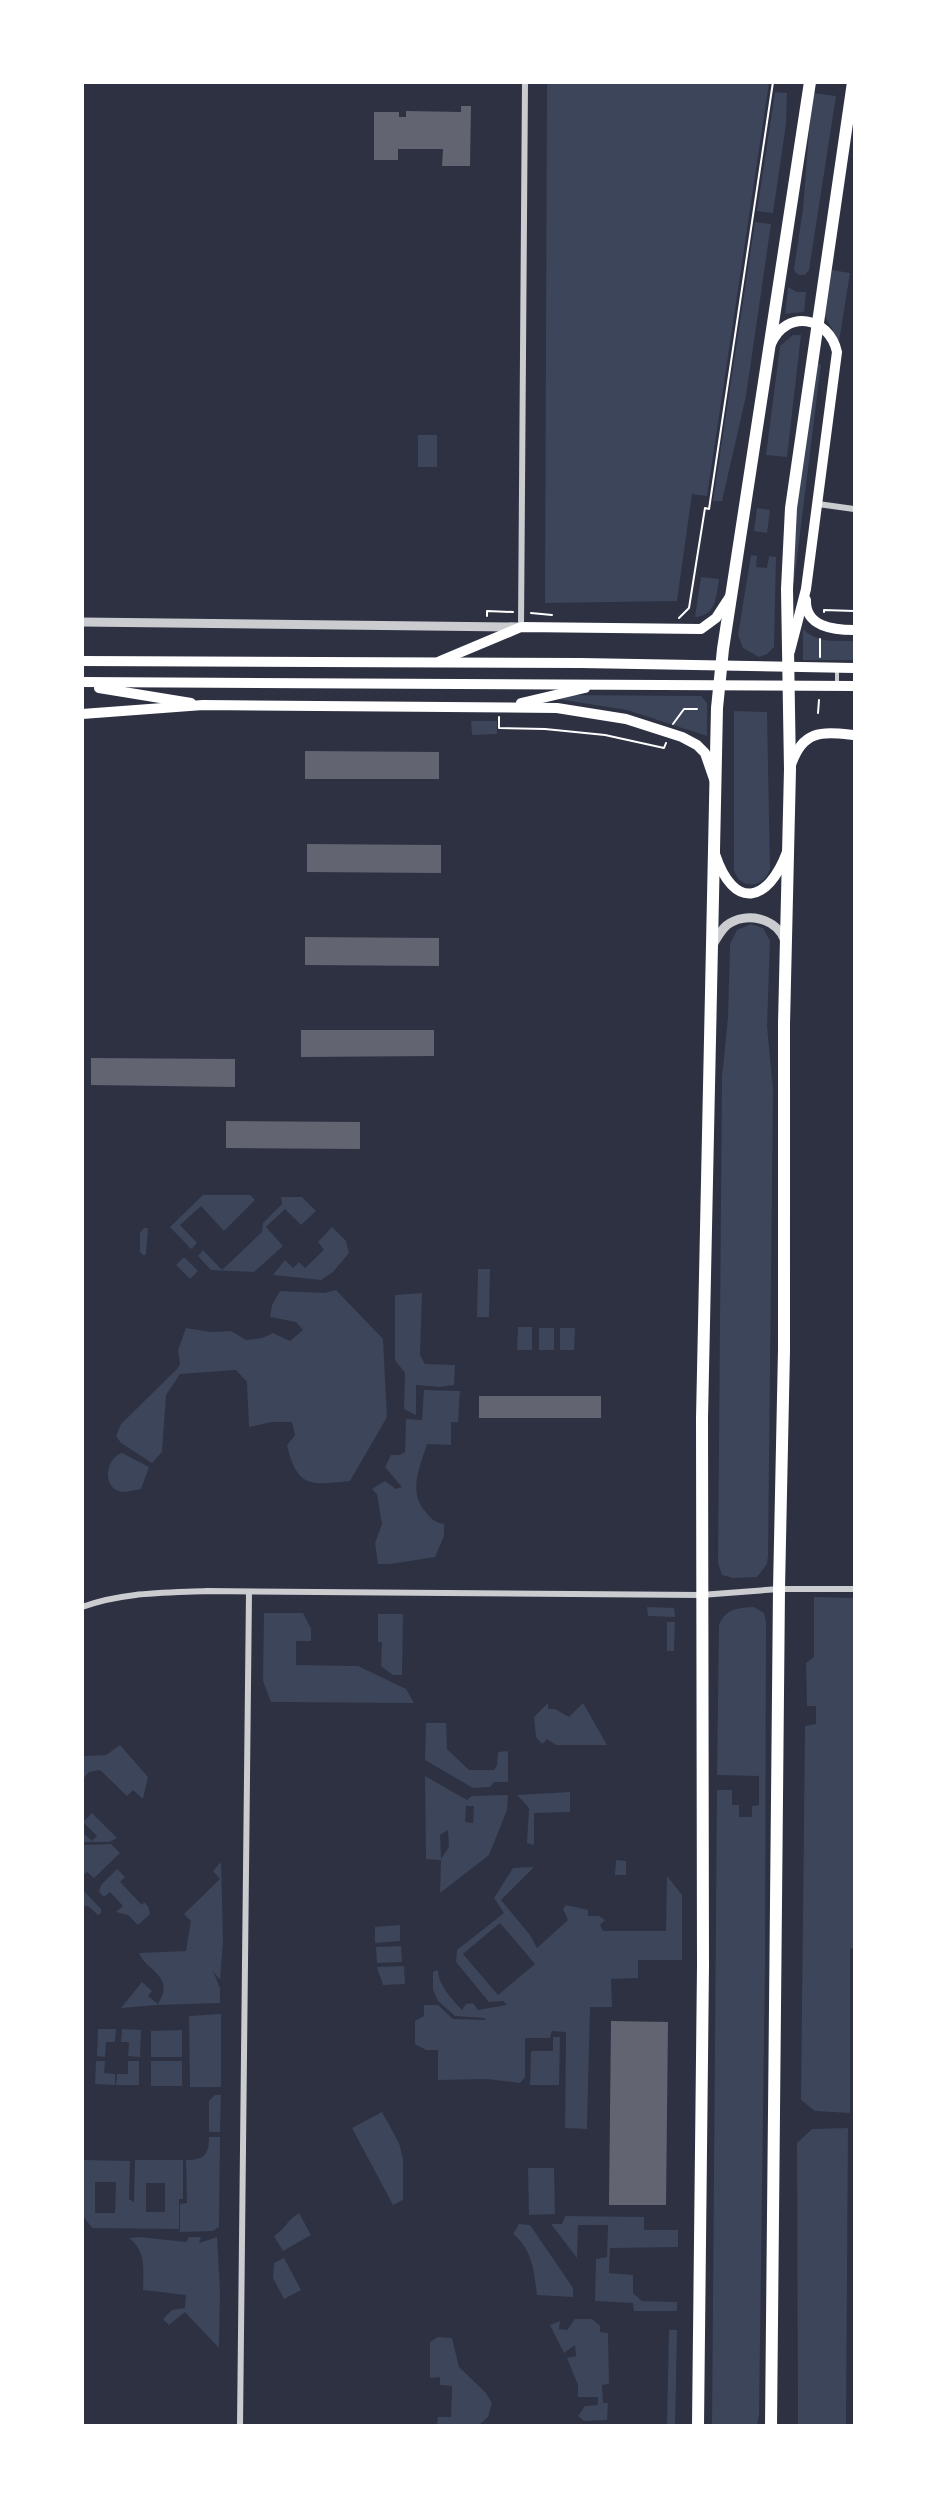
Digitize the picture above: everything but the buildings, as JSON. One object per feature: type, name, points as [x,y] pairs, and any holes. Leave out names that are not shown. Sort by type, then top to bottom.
[{"type":"main road","points":[[698,2426],[703,1976],[702,1418],[713,946],[712,845],[718,686],[810,82]]},
{"type":"main road","points":[[771,2426],[779,1588],[784,1350],[784,1024],[790,769],[790,651],[787,589],[791,508],[853,82]]},
{"type":"main road","points":[[771,344],[779,330],[792,322],[807,321],[818,324],[832,337],[837,352],[806,589],[790,651]]},
{"type":"main road","points":[[806,589],[806,606],[814,620],[828,629],[855,630]]},
{"type":"main road","points":[[435,663],[521,627],[693,630],[708,626],[731,595]]},
{"type":"main road","points":[[86,660],[855,668]]},
{"type":"main road","points":[[82,684],[606,684],[764,686],[790,691],[855,686]]},
{"type":"main road","points":[[82,684],[203,705]]},
{"type":"main road","points":[[504,706],[606,684]]},
{"type":"main road","points":[[88,714],[203,705],[504,706],[592,713],[662,729],[697,745],[705,753],[714,779]]},
{"type":"main road","points":[[790,769],[795,753],[814,734],[855,735]]},
{"type":"main road","points":[[712,845],[730,884],[744,893],[752,894],[759,893],[769,885],[778,874],[788,850]]},
{"type":"street","points":[[82,622],[521,627],[525,82]]},
{"type":"street","points":[[818,504],[855,509]]},
{"type":"street","points":[[82,720],[88,714]]},
{"type":"street","points":[[713,946],[720,933],[729,924],[753,917],[765,920],[776,927],[784,937],[786,946]]},
{"type":"street","points":[[82,1607],[110,1599],[154,1593],[701,1595],[779,1588],[855,1589]]},
{"type":"street","points":[[240,2426],[249,1592]]},
{"type":"lane","points":[[837,668],[837,686]]},
{"type":"path","points":[[678,619],[689,608],[705,508],[709,509],[773,82]]},
{"type":"path","points":[[824,609],[855,611]]},
{"type":"path","points":[[820,639],[820,659]]},
{"type":"path","points":[[818,713],[819,700]]},
{"type":"shaded area","points":[[547,83],[769,83],[707,496],[692,494],[677,601],[545,603]]},
{"type":"shaded area","points":[[775,92],[787,93],[786,124],[773,213],[757,211]]},
{"type":"shaded area","points":[[812,93],[836,96],[809,270],[805,275],[799,275],[794,269],[803,209]]},
{"type":"shaded area","points":[[755,222],[771,224],[746,396],[722,501],[713,501]]},
{"type":"shaded area","points":[[832,270],[850,273],[839,342],[825,316]]},
{"type":"shaded area","points":[[788,287],[797,292],[806,292],[804,312],[785,314]]},
{"type":"shaded area","points":[[793,335],[801,335],[787,457],[766,455],[780,346]]},
{"type":"shaded area","points":[[816,363],[821,364],[794,582],[791,582],[795,518]]},
{"type":"shaded area","points":[[418,435],[437,435],[437,467],[418,467]]},
{"type":"shaded area","points":[[757,508],[770,510],[767,533],[754,531]]},
{"type":"shaded area","points":[[751,555],[757,556],[756,567],[767,568],[769,556],[776,557],[774,647],[767,654],[759,657],[743,648],[738,635]]},
{"type":"shaded area","points":[[701,577],[719,579],[711,609],[702,616],[695,617]]},
{"type":"shaded area","points":[[803,629],[808,634],[821,639],[854,641],[854,660],[803,660]]},
{"type":"shaded area","points":[[563,695],[701,696],[707,703],[707,736],[627,710],[557,699]]},
{"type":"shaded area","points":[[734,711],[767,712],[770,869],[763,880],[752,885],[741,881],[734,870]]},
{"type":"shaded area","points":[[471,721],[497,721],[497,734],[472,735]]},
{"type":"shaded area","points":[[751,924],[763,928],[770,941],[767,1026],[773,1090],[768,1556],[767,1564],[757,1577],[733,1578],[722,1575],[718,1563],[722,1077],[728,1017],[730,944],[737,930]]},
{"type":"shaded area","points":[[203,1195],[250,1195],[255,1200],[224,1231],[201,1206],[180,1225],[197,1243],[191,1249],[170,1227]]},
{"type":"shaded area","points":[[281,1197],[302,1197],[316,1211],[301,1225],[285,1209],[266,1227],[283,1246],[254,1272],[211,1270],[198,1256],[203,1250],[222,1270],[262,1232],[263,1223],[282,1204]]},
{"type":"shaded area","points":[[332,1227],[346,1241],[349,1253],[333,1272],[321,1280],[273,1275],[285,1260],[293,1268],[299,1262],[305,1268],[324,1250],[318,1242]]},
{"type":"shaded area","points":[[144,1228],[148,1228],[144,1256],[140,1252],[140,1233]]},
{"type":"shaded area","points":[[184,1257],[198,1271],[190,1279],[176,1265]]},
{"type":"shaded area","points":[[478,1269],[490,1269],[489,1317],[477,1317]]},
{"type":"shaded area","points":[[336,1290],[383,1339],[387,1417],[350,1481],[316,1483],[301,1477],[291,1459],[287,1445],[295,1435],[292,1422],[272,1422],[249,1427],[247,1382],[236,1370],[180,1374],[166,1395],[162,1452],[152,1463],[121,1443],[116,1436],[121,1424],[177,1369],[180,1364],[178,1350],[186,1328],[211,1332],[231,1331],[246,1340],[262,1338],[273,1333],[290,1341],[303,1330],[296,1322],[270,1317],[272,1305],[280,1291],[325,1293]]},
{"type":"shaded area","points":[[422,1293],[420,1355],[425,1364],[455,1365],[454,1385],[440,1387],[416,1385],[416,1415],[404,1409],[405,1373],[395,1360],[395,1295]]},
{"type":"shaded area","points":[[518,1327],[532,1327],[532,1350],[517,1350]]},
{"type":"shaded area","points":[[539,1328],[554,1328],[554,1350],[539,1350]]},
{"type":"shaded area","points":[[560,1328],[575,1328],[574,1350],[560,1350]]},
{"type":"shaded area","points":[[424,1390],[460,1391],[458,1422],[451,1422],[451,1445],[427,1444],[416,1487],[420,1504],[425,1511],[431,1518],[444,1524],[444,1536],[435,1557],[378,1564],[375,1543],[382,1524],[377,1494],[372,1489],[385,1481],[396,1489],[402,1487],[385,1467],[391,1455],[400,1455],[405,1452],[406,1419],[422,1420]]},
{"type":"shaded area","points":[[122,1453],[149,1467],[141,1489],[121,1492],[116,1490],[109,1481],[110,1464],[117,1455]]},
{"type":"shaded area","points":[[814,1597],[854,1598],[854,1948],[850,1949],[850,2113],[815,2111],[801,2100],[805,1726],[816,1724],[816,1706],[807,1706],[806,1663],[814,1657]]},
{"type":"shaded area","points":[[647,1607],[674,1608],[675,1617],[648,1616]]},
{"type":"shaded area","points":[[754,1607],[764,1613],[766,1622],[765,1965],[759,2415],[757,2425],[712,2425],[717,1790],[732,1790],[732,1805],[739,1805],[739,1817],[752,1817],[752,1806],[759,1805],[759,1776],[717,1775],[719,1625],[729,1612]]},
{"type":"shaded area","points":[[264,1613],[303,1613],[311,1629],[311,1641],[296,1641],[296,1665],[358,1666],[406,1689],[414,1703],[271,1702],[263,1681]]},
{"type":"shaded area","points":[[378,1614],[403,1614],[402,1675],[393,1675],[381,1666],[382,1642],[378,1642]]},
{"type":"shaded area","points":[[667,1622],[675,1622],[674,1651],[667,1651]]},
{"type":"shaded area","points":[[548,1703],[548,1709],[555,1709],[569,1717],[583,1703],[607,1745],[556,1745],[547,1739],[542,1744],[536,1737],[534,1717]]},
{"type":"shaded area","points":[[426,1723],[446,1723],[447,1749],[469,1770],[494,1770],[497,1765],[498,1752],[508,1751],[508,1782],[494,1782],[490,1787],[473,1788],[425,1760]]},
{"type":"shaded area","points":[[120,1745],[148,1777],[143,1799],[133,1790],[127,1796],[100,1770],[89,1772],[83,1779],[83,1756],[106,1755]]},
{"type":"shaded area","points":[[425,1776],[467,1800],[472,1796],[508,1795],[507,1810],[489,1855],[440,1893],[441,1860],[426,1859]],"holes":[[[466,1806],[474,1806],[473,1823],[465,1822]],[[448,1830],[449,1847],[441,1859],[440,1835]]]},
{"type":"shaded area","points":[[570,1792],[570,1812],[534,1813],[534,1845],[527,1843],[529,1808],[517,1795]]},
{"type":"shaded area","points":[[92,1813],[117,1838],[109,1842],[83,1842],[83,1833],[92,1841],[97,1836],[83,1822]]},
{"type":"shaded area","points":[[111,1844],[120,1853],[94,1878],[87,1872],[83,1875],[83,1845]]},
{"type":"shaded area","points":[[616,1860],[626,1861],[626,1875],[615,1875]]},
{"type":"shaded area","points":[[221,1862],[223,1941],[220,1980],[213,1971],[220,1988],[220,2003],[121,2008],[142,1982],[152,1991],[148,1996],[158,2004],[163,1995],[162,1981],[139,1953],[186,1951],[191,1921],[184,1914],[220,1879],[213,1871]]},
{"type":"shaded area","points":[[534,1867],[501,1900],[530,1935],[537,1948],[568,1920],[563,1909],[566,1905],[588,1910],[588,1916],[599,1916],[605,1920],[600,1925],[603,1931],[666,1931],[667,1876],[682,1895],[682,1960],[638,1960],[638,1978],[611,1979],[612,2007],[590,2007],[587,2129],[565,2128],[566,2032],[552,2031],[550,2038],[525,2038],[525,2077],[520,2083],[487,2079],[438,2080],[438,2050],[426,2050],[415,2044],[415,2021],[424,2016],[424,2005],[438,2005],[453,2019],[486,2020],[455,2016],[438,2001],[433,1990],[433,1972],[438,1970],[443,1987],[462,2010],[466,2004],[473,2003],[478,2010],[507,2005],[503,2001],[489,2002],[456,1962],[457,1950],[504,1913],[494,1898],[513,1868]],"holes":[[[500,1923],[535,1964],[498,1995],[463,1954]]]},
{"type":"shaded area","points":[[117,1869],[125,1877],[120,1882],[142,1905],[144,1902],[148,1906],[150,1914],[138,1925],[128,1915],[116,1912],[123,1906],[110,1892],[104,1897],[99,1892],[101,1885]]},
{"type":"shaded area","points":[[83,1890],[101,1909],[101,1913],[98,1915],[88,1906],[83,1907]]},
{"type":"shaded area","points":[[400,1925],[400,1941],[375,1943],[375,1927]]},
{"type":"shaded area","points":[[401,1946],[402,1962],[377,1963],[376,1947]]},
{"type":"shaded area","points":[[404,1966],[405,1984],[383,1985],[377,1967]]},
{"type":"shaded area","points":[[221,2014],[221,2087],[190,2087],[189,2016]]},
{"type":"shaded area","points":[[98,2029],[116,2029],[115,2042],[106,2042],[105,2057],[97,2056]]},
{"type":"shaded area","points":[[122,2029],[141,2030],[140,2057],[128,2056],[129,2042],[121,2042]]},
{"type":"shaded area","points":[[182,2030],[182,2057],[151,2057],[151,2031]]},
{"type":"shaded area","points":[[553,2037],[560,2037],[559,2085],[530,2085],[531,2051],[553,2051]]},
{"type":"shaded area","points":[[96,2061],[105,2061],[104,2073],[115,2074],[115,2085],[95,2084]]},
{"type":"shaded area","points":[[128,2061],[139,2061],[139,2085],[116,2085],[117,2074],[128,2074]]},
{"type":"shaded area","points":[[151,2061],[182,2061],[182,2086],[151,2086]]},
{"type":"shaded area","points":[[215,2095],[221,2095],[220,2132],[209,2132],[209,2101]]},
{"type":"shaded area","points":[[382,2112],[399,2143],[403,2159],[403,2200],[393,2205],[352,2128]]},
{"type":"shaded area","points":[[848,2128],[846,2425],[798,2425],[797,2143],[812,2129]]},
{"type":"shaded area","points":[[209,2137],[220,2137],[219,2227],[213,2231],[180,2232],[180,2204],[187,2203],[186,2160],[197,2159],[204,2155],[208,2148]]},
{"type":"shaded area","points":[[84,2160],[130,2161],[129,2199],[134,2202],[135,2160],[183,2160],[183,2199],[179,2199],[179,2229],[92,2228],[84,2217]],"holes":[[[95,2182],[116,2182],[115,2213],[95,2213]],[[146,2183],[165,2183],[165,2212],[146,2212]]]},
{"type":"shaded area","points":[[528,2168],[554,2168],[555,2214],[529,2215]]},
{"type":"shaded area","points":[[299,2213],[311,2235],[283,2251],[274,2236]]},
{"type":"shaded area","points":[[565,2216],[644,2217],[644,2230],[678,2230],[678,2247],[610,2248],[609,2273],[633,2275],[633,2293],[642,2301],[677,2302],[677,2311],[634,2311],[633,2303],[595,2301],[596,2259],[607,2257],[608,2225],[578,2225],[577,2258],[551,2224],[562,2224]]},
{"type":"shaded area","points":[[519,2224],[530,2225],[573,2288],[573,2297],[537,2295],[529,2254],[513,2234]]},
{"type":"shaded area","points":[[189,2237],[201,2237],[199,2243],[217,2237],[220,2289],[219,2348],[185,2312],[169,2325],[163,2319],[172,2310],[185,2308],[186,2295],[143,2290],[141,2255],[135,2243],[129,2238],[186,2242]]},
{"type":"shaded area","points":[[284,2258],[301,2290],[284,2299],[273,2278],[274,2263]]},
{"type":"shaded area","points":[[575,2319],[592,2319],[600,2326],[600,2332],[608,2333],[609,2384],[602,2385],[603,2403],[608,2403],[607,2420],[584,2421],[578,2416],[585,2406],[598,2405],[598,2397],[578,2397],[578,2385],[567,2358],[576,2356],[575,2345],[564,2353],[550,2325],[560,2321],[559,2329],[567,2330]]},
{"type":"shaded area","points":[[669,2330],[677,2330],[675,2425],[667,2425]]},
{"type":"shaded area","points":[[438,2337],[452,2338],[459,2367],[486,2393],[492,2403],[488,2417],[479,2425],[437,2425],[438,2417],[451,2417],[452,2386],[440,2385],[440,2377],[430,2378],[430,2342]]}]
